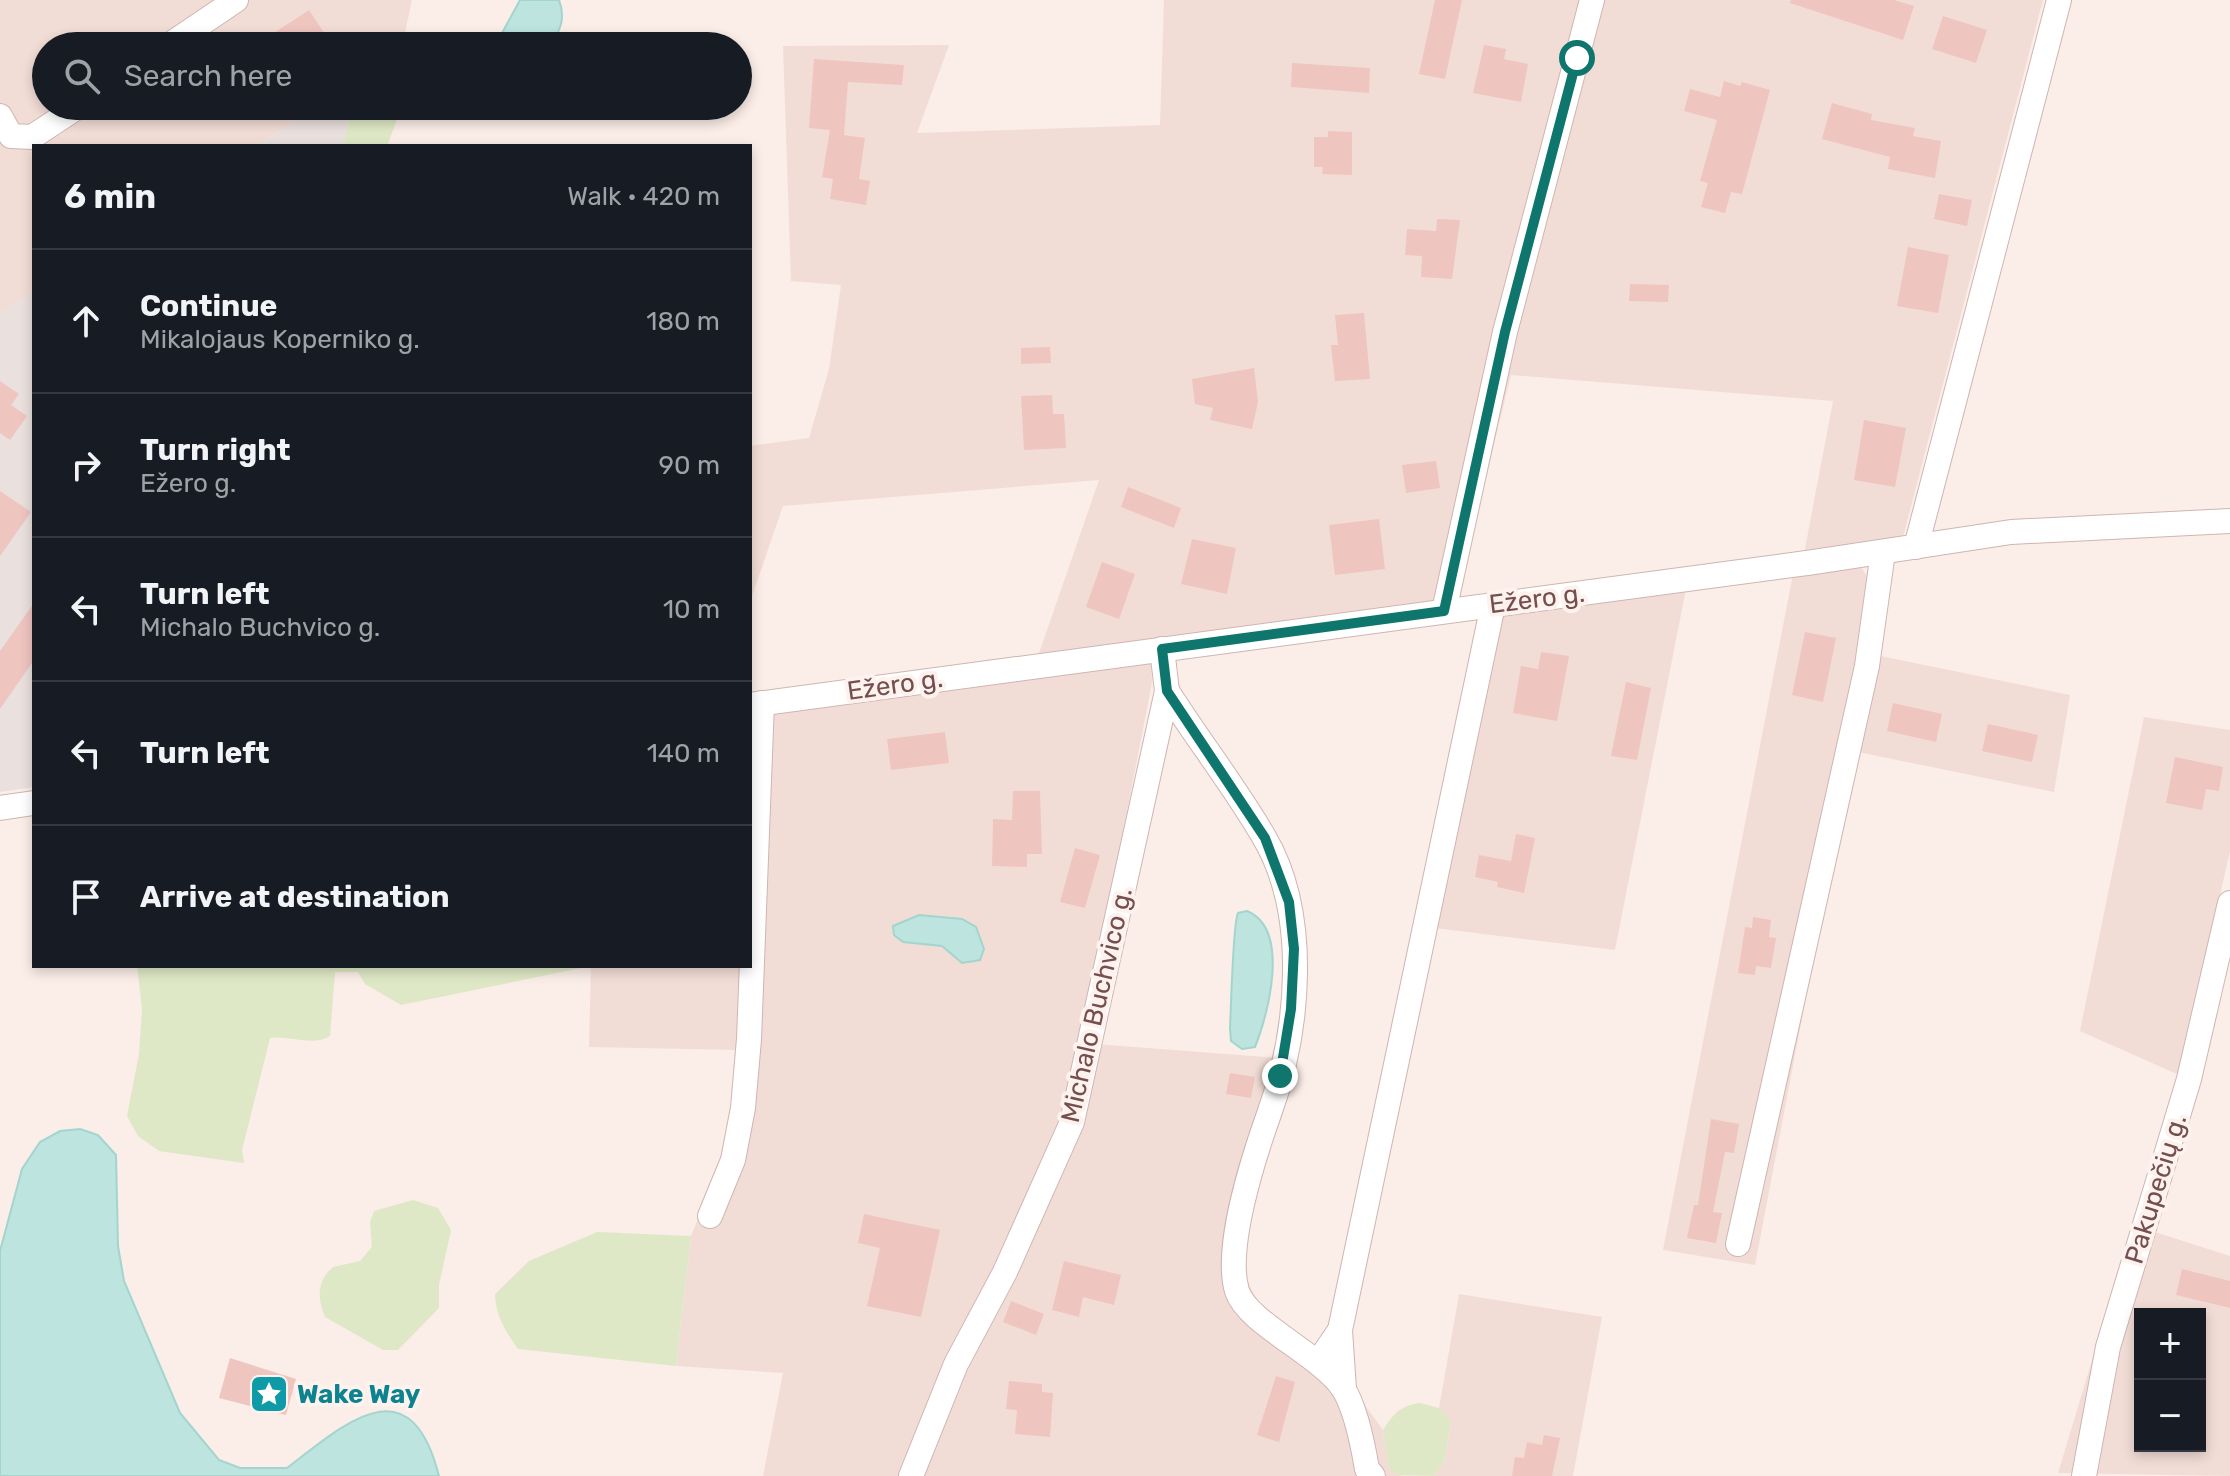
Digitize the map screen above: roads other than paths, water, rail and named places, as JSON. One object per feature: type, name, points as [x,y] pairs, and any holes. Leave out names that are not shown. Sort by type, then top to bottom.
[{"type":"street","points":[[189,32],[236,0]]},
{"type":"street","points":[[1444,611],[1505,332],[1592,0]]},
{"type":"street","points":[[1916,547],[2059,0]]},
{"type":"street","points":[[0,116],[11,136],[32,137],[58,120]]},
{"type":"street","name":"Ežero g.","points":[[756,704],[1883,552],[2011,532],[2230,521]]},
{"type":"street","points":[[1738,1244],[1867,666],[1883,552]]},
{"type":"street","points":[[1373,1476],[1367,1469],[1344,1389],[1340,1330],[1493,605]]},
{"type":"street","name":"Michalo Buchvico g.","points":[[911,1476],[956,1364],[1005,1272],[1072,1122],[1167,691],[1162,649]]},
{"type":"street","points":[[1167,691],[1265,838],[1289,902],[1294,949],[1287,1034],[1271,1108],[1243,1194],[1234,1274],[1237,1293],[1246,1308],[1318,1362],[1344,1389]]},
{"type":"street","points":[[752,834],[756,704]]},
{"type":"street","points":[[0,808],[32,803]]},
{"type":"street","name":"Pakupečių g.","points":[[2084,1476],[2108,1347],[2189,1079],[2230,903]]},
{"type":"street","points":[[710,1216],[733,1160],[744,1094],[748,968]]},
{"type":"street","points":[[1318,1362],[1340,1330]]},
{"type":"water","points":[[520,0],[559,0],[562,13],[558,32],[503,32]]},
{"type":"water","points":[[1247,911],[1261,921],[1269,935],[1272,974],[1270,995],[1255,1047],[1242,1049],[1231,1041],[1230,1028],[1236,920],[1238,913]]},
{"type":"water","points":[[919,915],[962,919],[976,927],[984,949],[980,960],[962,963],[942,946],[903,942],[894,935],[893,926]]},
{"type":"water","points":[[80,1129],[98,1135],[116,1155],[118,1246],[124,1281],[180,1413],[219,1460],[240,1468],[287,1468],[353,1421],[374,1413],[394,1412],[411,1421],[427,1441],[439,1476],[0,1476],[0,1251],[22,1169],[40,1142],[60,1131]]},
{"type":"place","name":"Wake Way","points":[[269,1394]]}]
